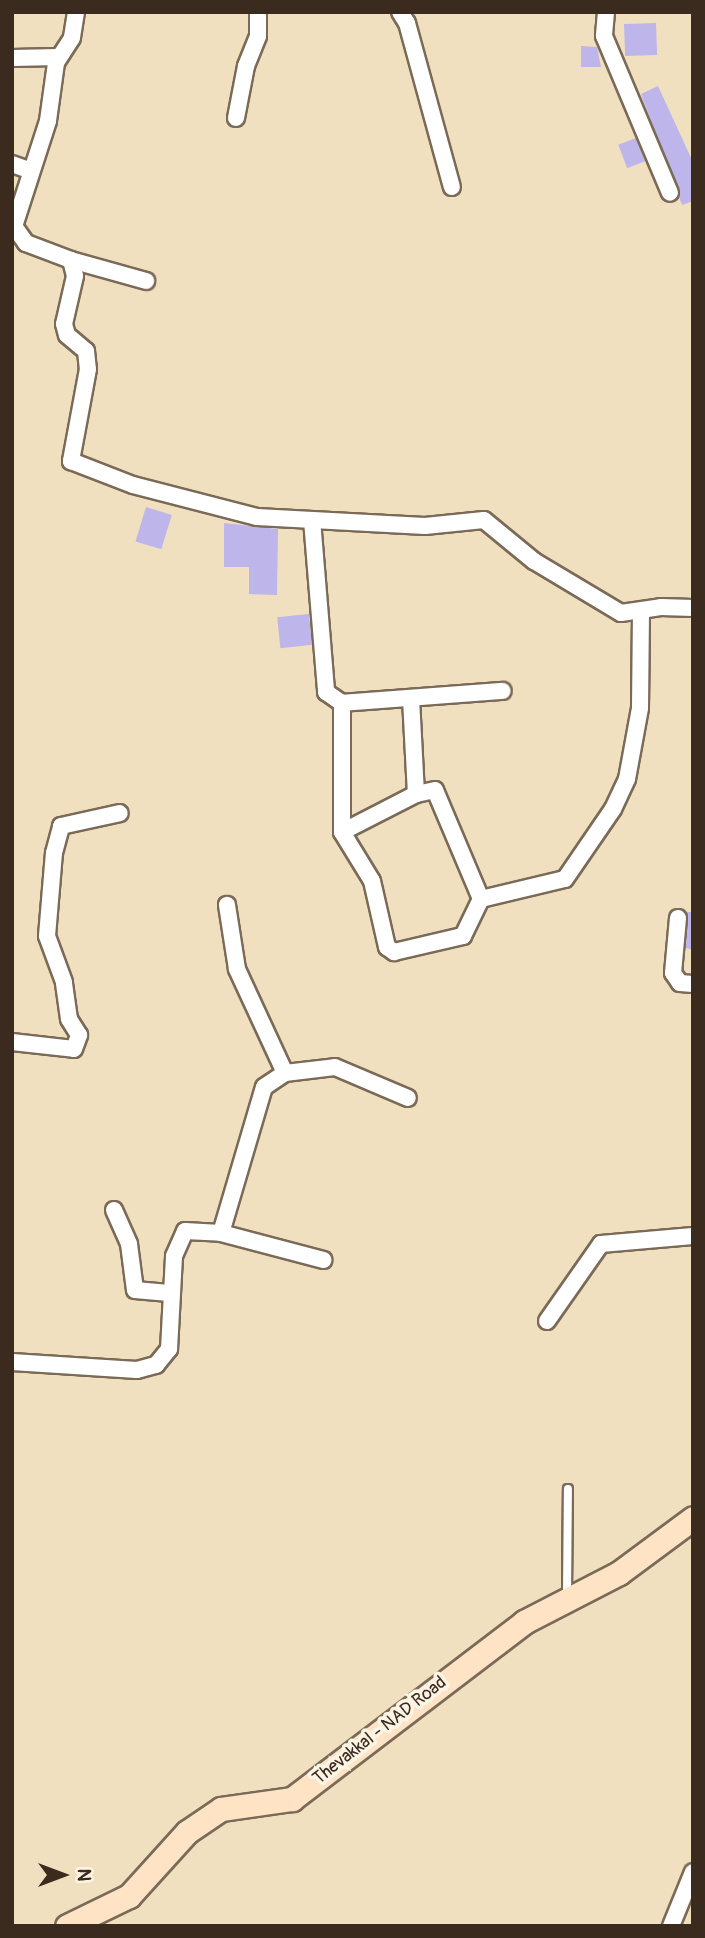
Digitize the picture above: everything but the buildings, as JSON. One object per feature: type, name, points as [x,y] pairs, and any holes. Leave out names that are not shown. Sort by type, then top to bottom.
[{"type":"main road","name":"Thevakkal - NAD Road","points":[[66,1926],[129,1896],[187,1832],[221,1809],[292,1799],[420,1698],[524,1622],[619,1573],[693,1518]]},
{"type":"street","points":[[76,12],[72,38],[58,57],[48,121],[14,226],[26,243],[71,260],[146,281]]},
{"type":"street","points":[[236,118],[246,66],[258,36],[258,12]]},
{"type":"street","points":[[400,12],[407,23],[452,187]]},
{"type":"street","points":[[606,12],[604,36],[670,193]]},
{"type":"street","points":[[12,58],[58,57]]},
{"type":"street","points":[[12,164],[32,171]]},
{"type":"street","points":[[71,260],[74,288],[64,324],[66,335],[86,351],[88,369],[71,461],[133,485],[219,509],[312,520],[425,526],[484,520],[534,561],[621,613],[642,612],[661,607],[693,608]]},
{"type":"street","points":[[312,520],[326,692],[342,703],[503,691]]},
{"type":"street","points":[[481,899],[565,879],[613,809],[626,779],[640,708],[642,612]]},
{"type":"street","points":[[411,699],[416,794]]},
{"type":"street","points":[[342,703],[342,832],[372,881],[388,950],[463,936],[481,899],[435,790],[416,794],[342,832]]},
{"type":"street","points":[[12,1042],[74,1049],[79,1035],[69,1019],[64,982],[47,936],[54,853],[61,826],[120,813]]},
{"type":"street","points":[[227,905],[237,969],[285,1073]]},
{"type":"street","points":[[678,918],[673,973],[680,982],[693,984]]},
{"type":"street","points":[[221,1233],[264,1087],[285,1073],[335,1067],[408,1098]]},
{"type":"street","points":[[114,1210],[129,1244],[135,1290],[172,1293]]},
{"type":"street","points":[[12,1362],[137,1370],[156,1365],[169,1349],[174,1256],[185,1231],[221,1233],[323,1260]]},
{"type":"street","points":[[547,1321],[601,1244],[693,1236]]},
{"type":"street","points":[[671,1926],[693,1872]]},
{"type":"lane","points":[[567,1599],[568,1489]]}]
